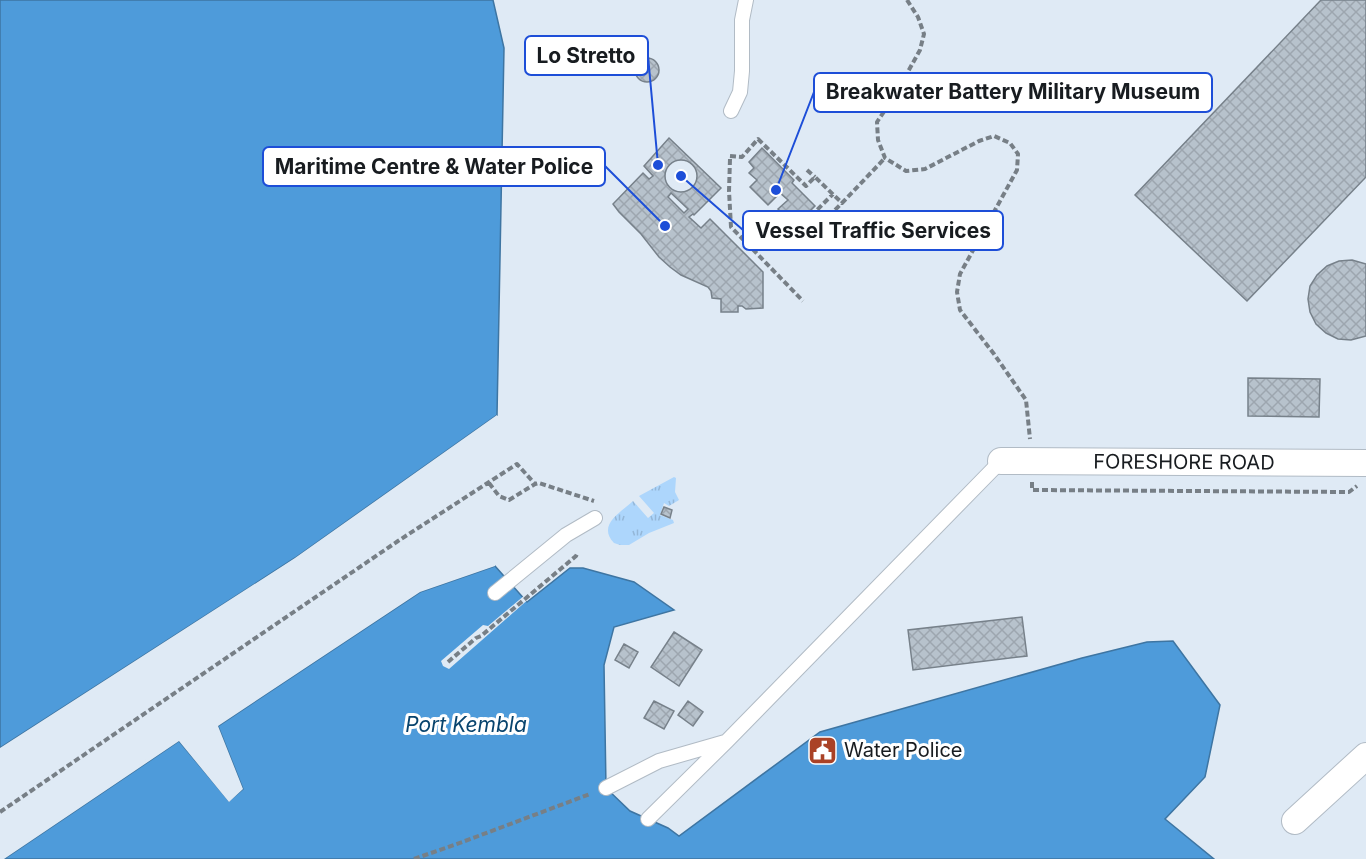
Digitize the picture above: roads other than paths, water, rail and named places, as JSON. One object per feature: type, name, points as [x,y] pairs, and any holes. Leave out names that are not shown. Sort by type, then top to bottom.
[{"type":"street","name":"FORESHORE ROAD","points":[[1001,461],[1363,473]]},
{"type":"street","points":[[1295,822],[1366,756]]},
{"type":"lane","points":[[731,111],[740,92],[742,20],[746,0]]},
{"type":"lane","points":[[648,819],[1001,461]]},
{"type":"lane","points":[[495,593],[566,535],[595,518]]},
{"type":"lane","points":[[606,788],[659,761],[727,741]]},
{"type":"water","points":[[0,0],[493,0],[504,48],[497,415],[295,558],[0,748]]},
{"type":"water","name":"Port Kembla","points":[[495,566],[527,602],[570,568],[583,568],[634,582],[674,610],[614,627],[604,665],[606,788],[630,811],[668,828],[679,836],[820,732],[1082,658],[1147,642],[1173,641],[1220,705],[1205,777],[1165,819],[1214,859],[4,859],[179,741],[229,801],[243,789],[218,726],[420,592]]},
{"type":"place","name":"Lo Stretto","points":[[658,165]]},
{"type":"place","name":"Vessel Traffic Services","points":[[681,176]]},
{"type":"place","name":"Breakwater Battery Military Museum","points":[[776,190]]},
{"type":"place","name":"Maritime Centre & Water Police","points":[[665,226]]},
{"type":"place","name":"Water Police","points":[[823,750]]}]
